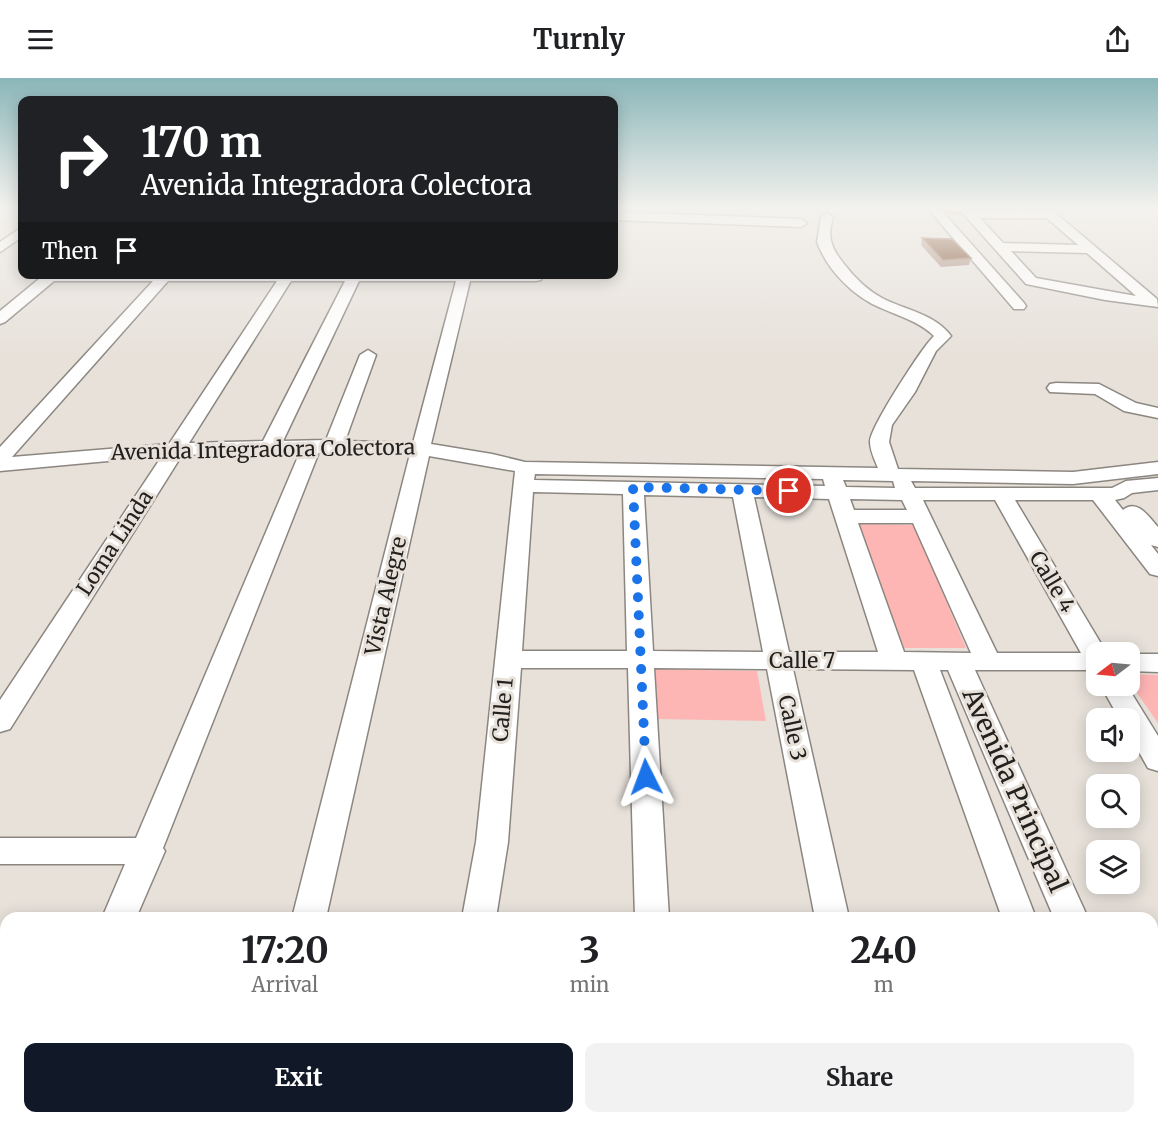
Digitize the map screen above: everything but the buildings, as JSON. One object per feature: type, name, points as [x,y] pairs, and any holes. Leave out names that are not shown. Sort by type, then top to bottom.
[{"type":"street","name":"Avenida Principal","points":[[832,259],[847,278],[876,300],[932,326],[943,336],[929,349],[906,392],[883,425],[879,442],[894,476],[921,517],[988,662]]},
{"type":"street","points":[[977,259],[1019,306]]},
{"type":"street","points":[[1009,259],[1031,281],[1056,288],[1155,304]]},
{"type":"street","points":[[1102,259],[1155,304]]},
{"type":"street","points":[[0,319],[49,279]]},
{"type":"street","points":[[0,459],[170,279]]},
{"type":"street","name":"Loma Linda","points":[[0,722],[286,279]]},
{"type":"street","points":[[270,447],[354,279]]},
{"type":"street","name":"Vista Alegre","points":[[310,912],[421,447],[464,279]]},
{"type":"street","points":[[122,912],[323,445],[368,355]]},
{"type":"street","points":[[1056,388],[1099,389],[1130,407],[1158,413]]},
{"type":"street","name":"Avenida Integradora Colectora","points":[[0,465],[115,451],[323,445],[421,447],[472,455],[524,485],[633,494],[743,496],[894,476],[1073,478],[1108,493],[1158,468]]},
{"type":"street","points":[[834,483],[894,661]]},
{"type":"street","name":"Avenida Integradora Colectora","points":[[524,485],[834,483],[908,495],[1005,502],[1108,493],[1126,487],[1158,484]]},
{"type":"street","name":"Calle 1","points":[[480,912],[492,842],[524,485]]},
{"type":"street","points":[[1108,493],[1158,540]]},
{"type":"street","points":[[1108,493],[1158,569]]},
{"type":"street","points":[[633,494],[652,912]]},
{"type":"street","name":"Calle 3","points":[[743,496],[831,912]]},
{"type":"street","name":"Calle 4","points":[[1005,502],[1087,642]]},
{"type":"street","points":[[844,516],[921,517]]},
{"type":"street","name":"Calle 7","points":[[507,659],[1086,662]]},
{"type":"street","name":"Avenida Principal","points":[[924,662],[1017,912]]},
{"type":"street","name":"Avenida Principal","points":[[958,662],[1068,912]]},
{"type":"street","points":[[1140,663],[1158,663]]},
{"type":"street","points":[[1120,696],[1158,760]]},
{"type":"street","points":[[0,850],[148,850]]},
{"type":"shaded area","points":[[854,524],[914,525],[966,648],[899,648]]},
{"type":"shaded area","points":[[655,669],[757,671],[766,721],[658,719]]},
{"type":"shaded area","points":[[1140,674],[1158,675],[1158,723],[1139,696]]},
{"type":"route","points":[[646,777],[633,487],[789,491]]}]
